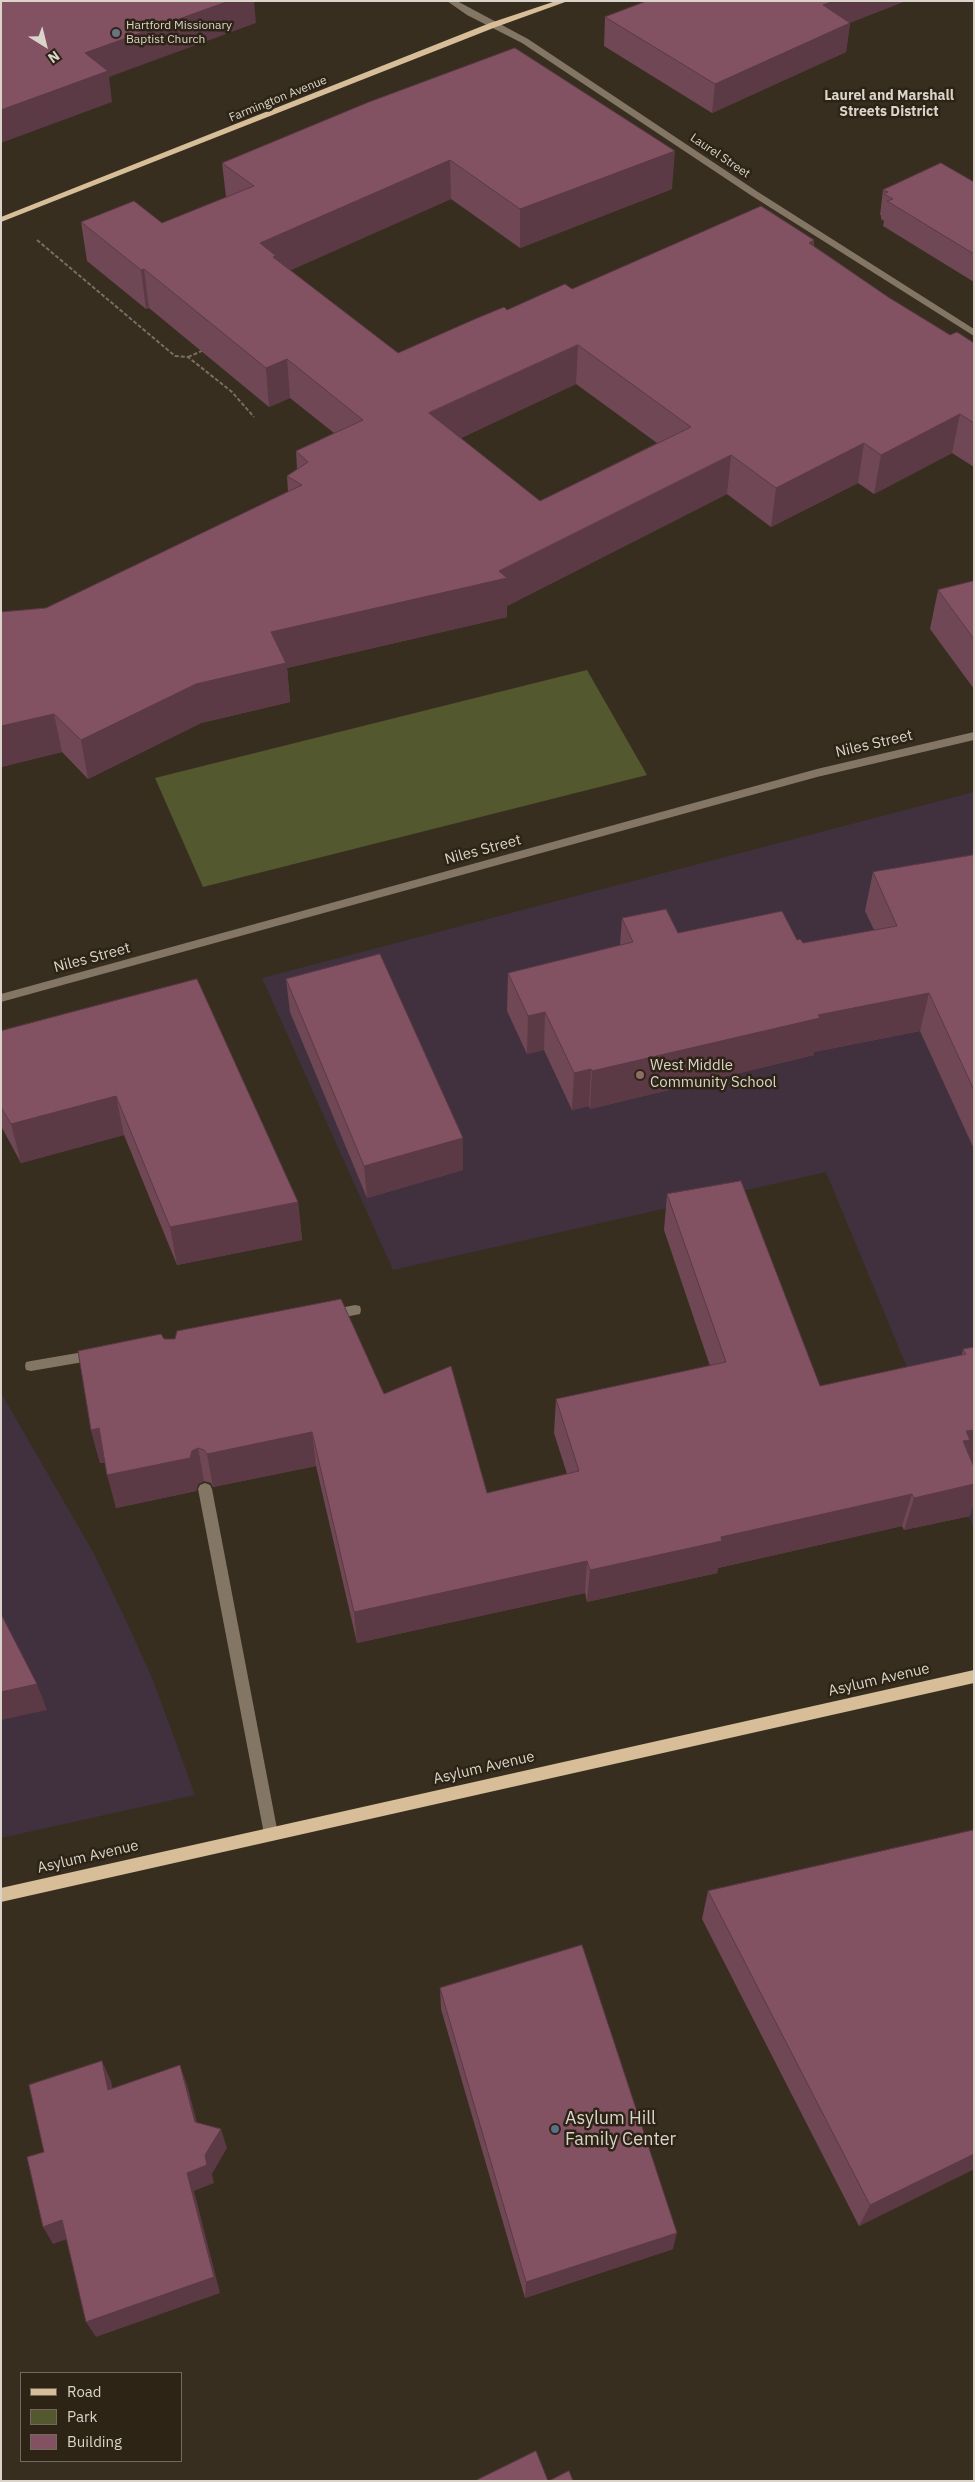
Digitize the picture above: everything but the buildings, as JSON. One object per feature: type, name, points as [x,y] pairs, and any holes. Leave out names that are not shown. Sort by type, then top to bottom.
[{"type":"main road","name":"Farmington Avenue","points":[[1,220],[493,25],[564,1]]},
{"type":"main road","name":"Asylum Avenue","points":[[1,1895],[974,1676]]},
{"type":"street","name":"Laurel Street","points":[[451,1],[525,41],[755,194],[974,333]]},
{"type":"street","name":"Niles Street","points":[[1,998],[817,773],[974,736]]},
{"type":"street","points":[[316,1317],[355,1310]]},
{"type":"street","points":[[31,1366],[106,1353]]},
{"type":"street","points":[[204,1489],[271,1834]]},
{"type":"path","points":[[32,236],[175,356],[188,357],[205,350]]},
{"type":"path","points":[[188,357],[232,392],[254,417]]},
{"type":"shaded area","name":"West Middle Community School","points":[[974,792],[974,1529],[826,1172],[393,1270],[262,978]]},
{"type":"shaded area","points":[[1,1393],[93,1552],[122,1612],[153,1680],[195,1795],[1,1838]]},
{"type":"green space","points":[[587,670],[647,775],[203,887],[155,778]]},
{"type":"place","name":"Hartford Missionary Baptist Church","points":[[116,33]]},
{"type":"place","name":"West Middle Community School","points":[[640,1075]]},
{"type":"place","name":"Asylum Hill Family Center","points":[[555,2129]]},
{"type":"district","name":"Laurel and Marshall Streets District","points":[[889,104]]}]
